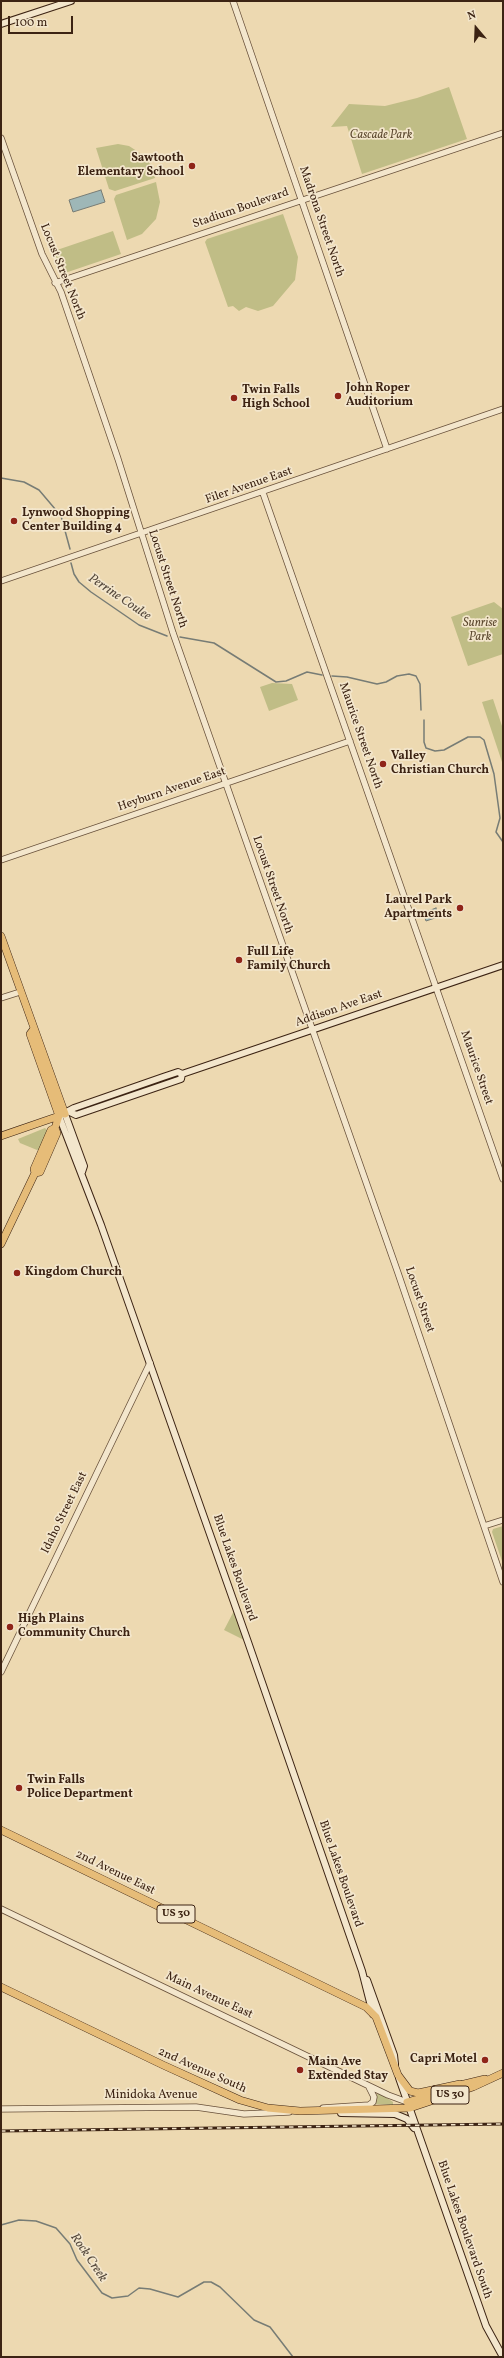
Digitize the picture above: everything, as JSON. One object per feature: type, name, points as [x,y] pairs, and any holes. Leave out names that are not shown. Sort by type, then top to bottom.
[{"type":"main road","points":[[1,24],[71,1]]},
{"type":"main road","points":[[1,936],[33,1030],[30,1034],[65,1114]]},
{"type":"main road","name":"Addison Ave East","points":[[65,1114],[76,1115],[180,1079],[182,1074],[312,1028],[503,965]]},
{"type":"main road","points":[[1,1244],[35,1173],[40,1172],[57,1133],[56,1128],[65,1114]]},
{"type":"main road","points":[[1,1136],[65,1114]]},
{"type":"main road","name":"Blue Lakes Boulevard","points":[[65,1114],[78,1169],[82,1172],[150,1363],[362,1972]]},
{"type":"main road","name":"2nd Avenue East","points":[[1,1830],[349,1999],[372,2013]]},
{"type":"main road","points":[[362,1972],[372,2013],[379,2024],[409,2105]]},
{"type":"main road","points":[[362,1972],[370,1984],[394,2054],[395,2067]]},
{"type":"main road","name":"2nd Avenue South","points":[[1,1987],[124,2048],[240,2100],[268,2108],[302,2111],[314,2109],[409,2105]]},
{"type":"main road","name":"US 30","points":[[409,2105],[460,2084],[489,2078],[503,2073]]},
{"type":"main road","points":[[398,2075],[410,2091],[418,2094],[460,2084]]},
{"type":"main road","name":"US 30","points":[[409,2105],[473,2087],[489,2078]]},
{"type":"main road","name":"Blue Lakes Boulevard South","points":[[409,2105],[486,2326],[501,2350],[503,2357]]},
{"type":"main road","points":[[302,2111],[395,2114],[407,2119],[422,2144]]},
{"type":"street","name":"Madrona Street North","points":[[233,1],[387,449]]},
{"type":"street","name":"Stadium Boulevard","points":[[55,284],[503,133]]},
{"type":"street","name":"Locust Street North","points":[[1,138],[42,254],[66,306],[142,534],[173,633],[267,906],[312,1028]]},
{"type":"street","name":"Filer Avenue East","points":[[1,581],[263,493],[503,409]]},
{"type":"street","name":"Maurice Street North","points":[[263,493],[437,987]]},
{"type":"street","name":"Heyburn Avenue East","points":[[1,860],[225,782],[350,741]]},
{"type":"street","name":"Maurice Street","points":[[437,987],[503,1180]]},
{"type":"street","points":[[1,998],[20,992]]},
{"type":"street","name":"Locust Street","points":[[312,1028],[503,1582]]},
{"type":"street","name":"Idaho Street East","points":[[1,1672],[150,1363]]},
{"type":"street","points":[[484,1526],[503,1520]]},
{"type":"street","name":"Main Avenue East","points":[[1,1909],[409,2105]]},
{"type":"street","points":[[314,2109],[334,2106],[369,2105],[373,2102],[374,2095],[364,2083]]},
{"type":"street","name":"Minidoka Avenue","points":[[1,2109],[196,2106],[244,2114],[302,2111]]},
{"type":"green space","name":"Cascade Park","points":[[449,87],[467,139],[362,174],[347,126],[331,127],[349,104],[385,106],[417,98]]},
{"type":"green space","points":[[118,144],[129,146],[140,153],[151,165],[155,178],[115,191],[109,189],[96,148]]},
{"type":"green space","points":[[156,182],[160,202],[156,219],[142,234],[127,240],[114,199],[116,195]]},
{"type":"green space","points":[[283,214],[298,257],[295,280],[273,306],[258,311],[246,307],[239,311],[233,306],[228,307],[205,242],[207,239]]},
{"type":"green space","points":[[113,231],[121,254],[62,274],[54,251]]},
{"type":"green space","name":"Sunrise Park","points":[[494,602],[503,609],[503,654],[468,666],[451,617]]},
{"type":"green space","points":[[272,683],[292,684],[298,700],[269,711],[260,687]]},
{"type":"green space","points":[[493,699],[503,729],[503,765],[482,702]]},
{"type":"green space","points":[[45,1128],[48,1131],[40,1149],[37,1150],[20,1143],[18,1139]]},
{"type":"green space","points":[[503,1526],[503,1564],[492,1532],[493,1529]]},
{"type":"green space","points":[[236,1607],[248,1642],[224,1630]]},
{"type":"green space","points":[[378,2092],[393,2102],[393,2105],[374,2104]]},
{"type":"water","points":[[101,190],[105,202],[73,212],[69,200]]},
{"type":"water","points":[[436,908],[438,917],[426,921],[423,913]]},
{"type":"waterway","name":"Perrine Coulee","points":[[1,478],[24,482],[39,490],[61,516],[70,549]]},
{"type":"waterway","name":"Perrine Coulee","points":[[71,563],[74,574],[79,582],[91,592],[139,625],[167,636]]},
{"type":"waterway","name":"Perrine Coulee","points":[[180,637],[214,643],[276,682],[286,681],[307,672],[322,675]]},
{"type":"waterway","name":"Perrine Coulee","points":[[332,676],[347,677],[377,684],[386,682],[397,676],[409,674],[416,676],[420,684],[421,710]]},
{"type":"waterway","name":"Perrine Coulee","points":[[424,720],[424,742],[426,748],[435,751],[444,750],[468,737],[480,737],[484,740],[494,774],[500,818],[496,832],[503,842]]},
{"type":"waterway","name":"Rock Creek","points":[[1,2225],[19,2220],[36,2221],[56,2228],[70,2244],[77,2260],[102,2293],[112,2298],[128,2296],[139,2288],[150,2289],[178,2297],[204,2282],[211,2282],[220,2287],[254,2320],[270,2327],[293,2357]]},
{"type":"railway","points":[[1,2131],[503,2124]]},
{"type":"place","name":"Sawtooth Elementary School","points":[[192,166]]},
{"type":"place","name":"John Roper Auditorium","points":[[338,396]]},
{"type":"place","name":"Twin Falls High School","points":[[234,398]]},
{"type":"place","name":"Lynwood Shopping Center Building 4","points":[[14,521]]},
{"type":"place","name":"Valley Christian Church","points":[[383,764]]},
{"type":"place","name":"Laurel Park Apartments","points":[[460,908]]},
{"type":"place","name":"Full Life Family Church","points":[[239,960]]},
{"type":"place","name":"Kingdom Church","points":[[17,1273]]},
{"type":"place","name":"High Plains Community Church","points":[[10,1627]]},
{"type":"place","name":"Twin Falls Police Department","points":[[19,1788]]},
{"type":"place","name":"Capri Motel","points":[[485,2060]]},
{"type":"place","name":"Main Ave Extended Stay","points":[[300,2070]]}]
